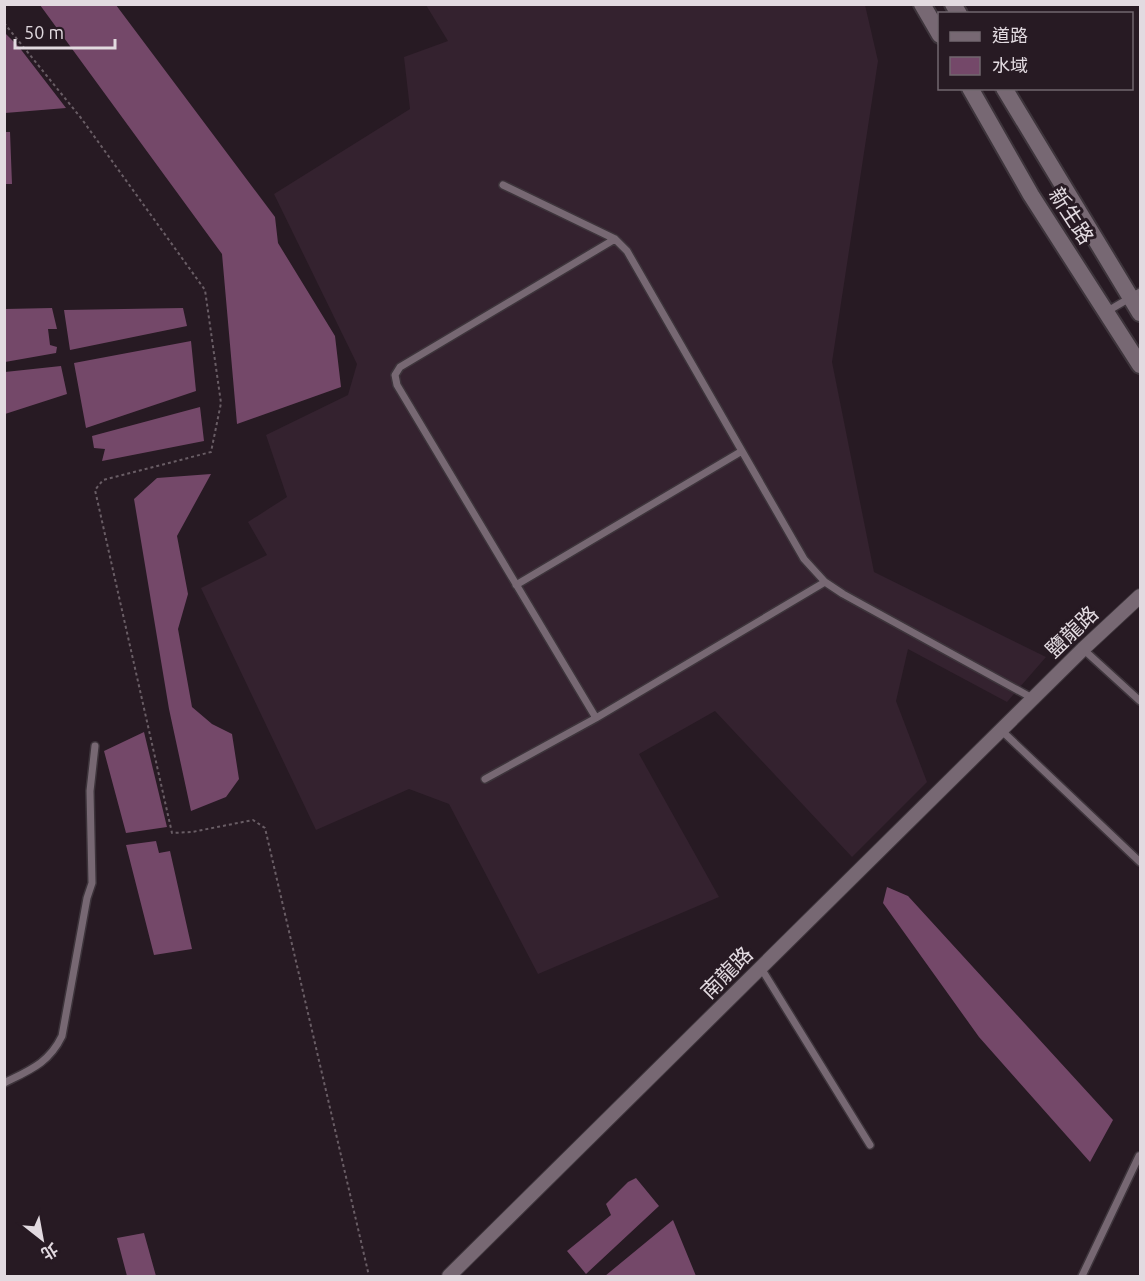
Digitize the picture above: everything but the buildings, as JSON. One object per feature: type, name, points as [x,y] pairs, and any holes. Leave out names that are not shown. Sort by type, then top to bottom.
[{"type":"street","points":[[922,4],[938,33]]},
{"type":"street","name":"新生路","points":[[971,90],[1031,195],[1140,365]]},
{"type":"street","name":"新生路","points":[[1005,90],[1136,295],[1140,313]]},
{"type":"street","name":"鹽龍路","points":[[1034,699],[1140,596]]},
{"type":"street","name":"南龍路","points":[[449,1276],[1034,699]]},
{"type":"lane","points":[[503,185],[615,238],[627,251],[804,559],[825,582],[1034,699]]},
{"type":"lane","points":[[596,718],[397,385],[395,375],[400,367],[615,238]]},
{"type":"lane","points":[[1107,312],[1136,295]]},
{"type":"lane","points":[[516,585],[742,451]]},
{"type":"lane","points":[[485,779],[596,718],[825,582]]},
{"type":"lane","points":[[1083,650],[1140,701]]},
{"type":"lane","points":[[1002,731],[1140,862]]},
{"type":"lane","points":[[4,1083],[45,1060],[55,1050],[62,1036],[87,898],[92,883],[90,791],[95,746]]},
{"type":"lane","points":[[761,968],[870,1145]]},
{"type":"lane","points":[[1082,1276],[1139,1156]]},
{"type":"path","points":[[4,23],[81,118],[205,290],[221,403],[211,452],[103,480],[94,490],[172,832],[192,832],[253,820],[265,828],[369,1276]]},
{"type":"shaded area","points":[[426,5],[865,5],[878,61],[832,362],[874,572],[1046,657],[1007,702],[908,649],[896,701],[927,782],[852,857],[715,711],[639,754],[719,897],[538,974],[449,804],[409,789],[316,830],[201,588],[267,555],[248,522],[287,497],[266,435],[348,395],[357,364],[274,194],[410,109],[404,57],[448,41]]},
{"type":"water","points":[[40,5],[116,5],[275,217],[278,243],[335,336],[341,387],[237,424],[222,254]]},
{"type":"water","points":[[4,32],[19,47],[66,108],[5,113]]},
{"type":"water","points":[[5,132],[10,132],[12,184],[5,184]]},
{"type":"water","points":[[52,308],[57,329],[48,329],[50,345],[57,347],[56,353],[5,362],[5,309]]},
{"type":"water","points":[[183,308],[187,326],[70,350],[64,310]]},
{"type":"water","points":[[191,341],[196,391],[86,428],[74,363]]},
{"type":"water","points":[[61,366],[67,394],[5,414],[5,372]]},
{"type":"water","points":[[200,407],[204,441],[102,461],[105,449],[94,448],[92,436]]},
{"type":"water","points":[[211,474],[177,536],[188,594],[178,629],[192,707],[212,724],[232,734],[239,779],[226,797],[191,811],[169,709],[134,499],[157,478]]},
{"type":"water","points":[[144,732],[167,827],[126,833],[104,751]]},
{"type":"water","points":[[156,841],[159,853],[170,851],[192,949],[154,955],[126,845]]},
{"type":"water","points":[[887,887],[908,896],[1113,1120],[1090,1162],[979,1037],[883,903]]},
{"type":"water","points":[[636,1178],[659,1206],[586,1274],[567,1251],[611,1215],[606,1204],[628,1182]]},
{"type":"water","points":[[673,1220],[696,1276],[605,1276]]},
{"type":"water","points":[[144,1233],[156,1276],[127,1276],[117,1238]]}]
